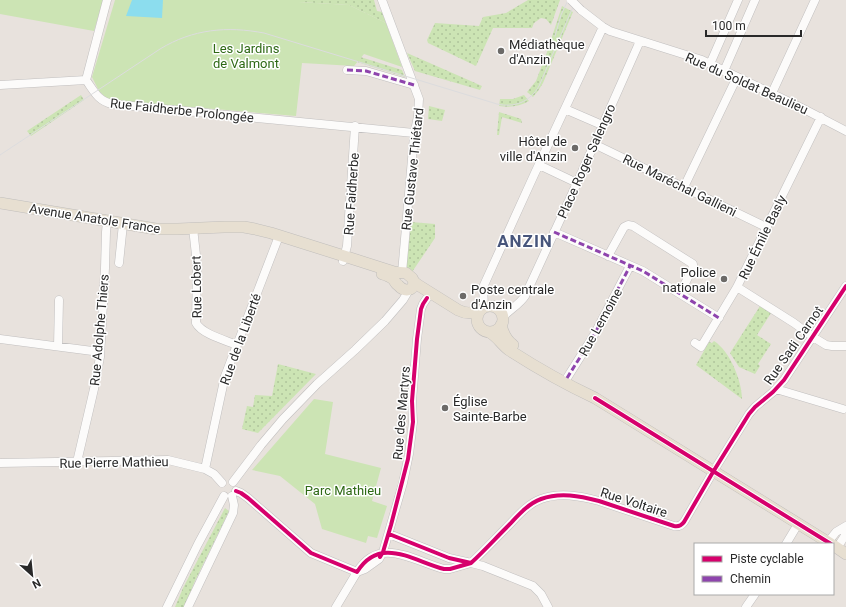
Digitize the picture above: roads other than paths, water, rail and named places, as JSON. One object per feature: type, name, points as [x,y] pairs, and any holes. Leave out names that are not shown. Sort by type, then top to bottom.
[{"type":"main road","name":"Avenue Anatole France","points":[[0,203],[107,224]]},
{"type":"main road","name":"Avenue Anatole France","points":[[0,208],[123,226],[154,234],[171,235],[194,231],[237,232],[279,238],[344,258],[385,274],[463,312],[472,313],[481,309]]},
{"type":"main road","name":"Avenue Anatole France","points":[[404,282],[459,317],[474,321],[478,325]]},
{"type":"main road","points":[[595,398],[564,383],[508,349],[496,337],[483,330],[478,325],[477,317],[481,309],[489,305],[496,307],[501,311],[505,336],[511,343],[567,378],[595,398],[829,543]]},
{"type":"main road","points":[[489,332],[496,330],[502,321]]},
{"type":"street","points":[[0,86],[86,80],[107,0]]},
{"type":"street","name":"Rue Gustave Thiétard","points":[[382,0],[419,101],[418,116],[414,133],[405,228],[404,282]]},
{"type":"street","name":"Rue du Soldat Beaulieu","points":[[571,0],[581,10],[610,31],[693,57],[710,64],[821,117],[846,131]]},
{"type":"street","points":[[710,64],[738,0]]},
{"type":"street","points":[[724,71],[755,0]]},
{"type":"street","points":[[772,93],[816,0]]},
{"type":"street","points":[[481,309],[484,300],[484,285],[603,27]]},
{"type":"street","name":"Place Roger Salengro","points":[[502,321],[508,312],[523,299],[577,183],[640,41]]},
{"type":"street","points":[[347,70],[366,71],[414,85]]},
{"type":"street","points":[[684,187],[737,77]]},
{"type":"street","name":"Rue Faidherbe Prolongée","points":[[86,80],[97,96],[105,102],[269,119],[355,126]]},
{"type":"street","points":[[565,109],[602,126]]},
{"type":"street","name":"Rue Émile Basly","points":[[695,343],[701,347],[737,287],[821,117]]},
{"type":"street","points":[[355,126],[414,133]]},
{"type":"street","name":"Rue Faidherbe","points":[[344,258],[347,246],[355,126]]},
{"type":"street","name":"Rue Maréchal Gallieni","points":[[594,144],[766,227]]},
{"type":"street","points":[[539,165],[577,183]]},
{"type":"street","name":"Rue Adolphe Thiers","points":[[77,462],[94,389],[100,352],[107,224]]},
{"type":"street","points":[[608,256],[624,227],[628,225],[633,226],[693,264],[693,268],[680,294]]},
{"type":"street","points":[[119,263],[123,226]]},
{"type":"street","name":"Rue Lobert","points":[[194,231],[197,264],[196,323],[204,331],[237,345]]},
{"type":"street","points":[[554,232],[643,271],[719,318]]},
{"type":"street","name":"Rue de la Liberté","points":[[206,469],[224,380],[279,238]]},
{"type":"street","name":"Rue Lemoine","points":[[567,378],[592,339],[630,266]]},
{"type":"street","points":[[232,482],[291,410],[381,325],[403,300],[404,282]]},
{"type":"street","name":"Rue Sadi Carnot","points":[[713,472],[751,412],[776,389],[790,372],[846,286]]},
{"type":"street","points":[[737,287],[829,346],[846,346]]},
{"type":"street","name":"Rue des Martyrs","points":[[384,552],[403,483],[409,454],[413,417],[412,401],[417,339],[421,309],[427,298]]},
{"type":"street","points":[[58,346],[59,300]]},
{"type":"street","points":[[0,339],[100,352]]},
{"type":"street","points":[[776,389],[843,409]]},
{"type":"street","name":"Rue Pierre Mathieu","points":[[0,464],[164,460],[206,469],[214,474],[222,483]]},
{"type":"street","name":"Rue Voltaire","points":[[471,563],[528,507],[539,500],[551,496],[587,498],[674,526],[679,526],[684,522],[713,472]]},
{"type":"street","points":[[168,607],[198,544],[230,495],[236,487],[232,482],[227,481],[222,483],[220,486],[219,490],[221,494],[230,495],[241,493],[311,553],[357,572]]},
{"type":"street","points":[[188,607],[233,513],[234,505],[230,495]]},
{"type":"street","points":[[787,543],[798,524]]},
{"type":"street","points":[[835,547],[834,534],[846,526]]},
{"type":"street","points":[[389,534],[449,558],[471,563],[533,586],[548,607]]},
{"type":"street","points":[[835,547],[846,534]]},
{"type":"street","points":[[336,607],[357,572],[365,569],[379,559],[384,552],[403,554],[444,569],[450,569],[471,563]]},
{"type":"street","points":[[746,607],[754,595]]},
{"type":"water","points":[[132,0],[163,0],[162,18],[126,16]]},
{"type":"tram line","points":[[555,36],[561,15],[568,0]]},
{"type":"tram line","points":[[0,155],[160,49],[185,37],[210,31],[237,30],[264,33],[497,104],[515,104],[526,100],[539,86],[576,0]]},
{"type":"place","name":"Médiathèque d'Anzin","points":[[501,51]]},
{"type":"place","name":"Hôtel de ville d'Anzin","points":[[575,148]]},
{"type":"place","name":"Police nationale","points":[[724,279]]},
{"type":"place","name":"Poste centrale d'Anzin","points":[[463,296]]},
{"type":"place","name":"Église Sainte-Barbe","points":[[445,408]]},
{"type":"district","name":"ANZIN","points":[[525,241]]},
{"type":"park label","name":"Les Jardins de Valmont","points":[[246,56]]},
{"type":"park label","name":"Parc Mathieu","points":[[343,490]]}]
